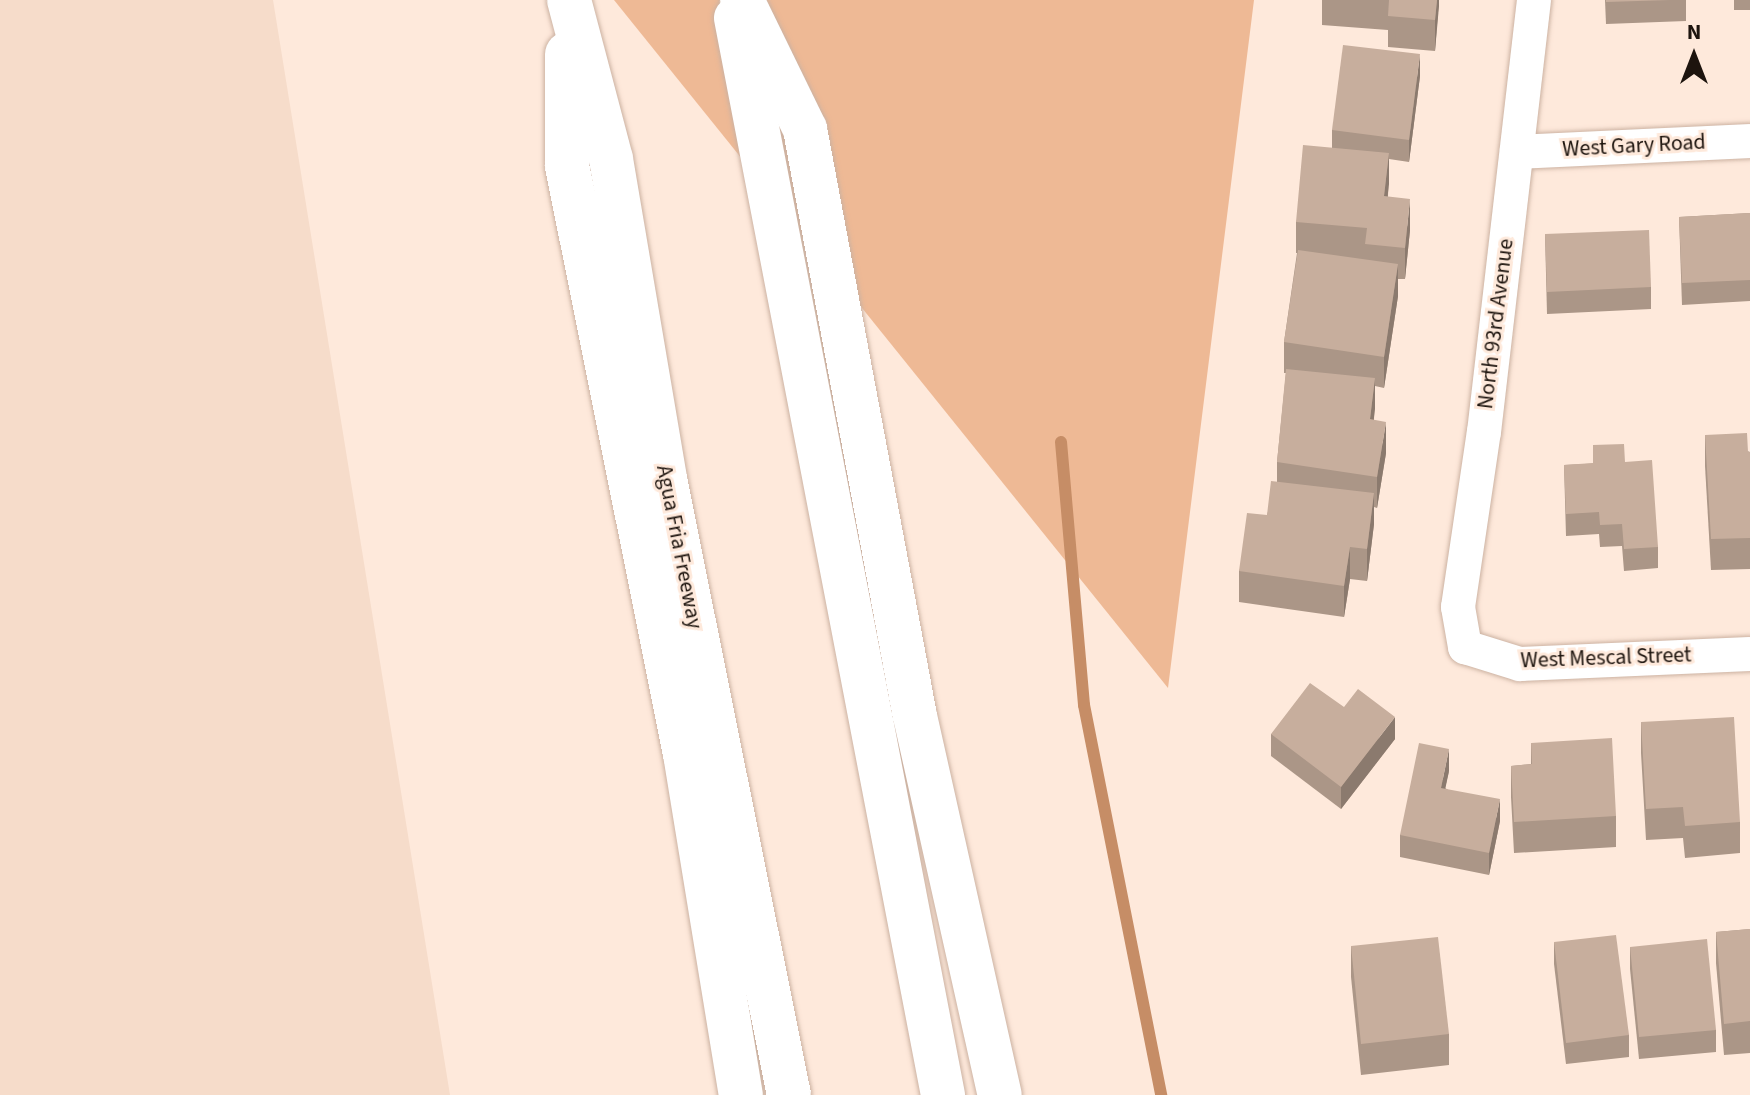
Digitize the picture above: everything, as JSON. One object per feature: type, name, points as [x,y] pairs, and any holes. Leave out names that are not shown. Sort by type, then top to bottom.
[{"type":"highway","points":[[568,0],[567,166],[685,754],[731,1017],[741,1095]]},
{"type":"highway","name":"Agua Fria Freeway","points":[[568,0],[611,159],[665,479],[789,1095]]},
{"type":"highway","points":[[733,0],[943,1095]]},
{"type":"highway","points":[[742,0],[805,129],[915,716],[1000,1095]]},
{"type":"street","name":"North 93rd Avenue","points":[[1465,647],[1458,607],[1484,431],[1534,0]]},
{"type":"street","name":"West Gary Road","points":[[1517,152],[1750,141]]},
{"type":"street","name":"West Mescal Street","points":[[1465,647],[1520,664],[1750,654]]},
{"type":"shaded area","points":[[0,0],[273,0],[450,1095],[0,1095]]},
{"type":"shaded area","points":[[614,0],[1254,0],[1168,688]]},
{"type":"building","points":[[1389,0],[1437,0],[1435,20],[1388,16]]},
{"type":"building","points":[[1606,0],[1670,0],[1606,2]]},
{"type":"building","points":[[1343,45],[1420,54],[1409,140],[1332,130]]},
{"type":"building","points":[[1303,145],[1389,153],[1384,196],[1410,199],[1405,248],[1365,244],[1367,228],[1296,222]]},
{"type":"building","points":[[1750,213],[1750,280],[1682,283],[1679,217]]},
{"type":"building","points":[[1649,230],[1651,287],[1547,292],[1545,234]]},
{"type":"building","points":[[1298,250],[1398,264],[1384,357],[1284,342]]},
{"type":"building","points":[[1286,369],[1375,378],[1370,419],[1386,422],[1377,477],[1277,462]]},
{"type":"building","points":[[1747,433],[1750,452],[1750,538],[1711,539],[1705,435]]},
{"type":"building","points":[[1624,444],[1625,462],[1652,460],[1658,547],[1624,549],[1622,524],[1600,525],[1599,512],[1566,514],[1564,465],[1593,463],[1593,445]]},
{"type":"building","points":[[1271,481],[1374,493],[1367,549],[1350,547],[1344,586],[1239,571],[1247,513],[1267,515]]},
{"type":"building","points":[[1310,683],[1344,707],[1358,689],[1395,717],[1341,787],[1271,734]]},
{"type":"building","points":[[1734,717],[1740,822],[1685,826],[1683,807],[1646,809],[1641,722]]},
{"type":"building","points":[[1612,738],[1616,816],[1514,822],[1511,766],[1532,764],[1531,743]]},
{"type":"building","points":[[1419,743],[1449,749],[1441,788],[1500,799],[1489,853],[1400,835]]},
{"type":"building","points":[[1750,929],[1750,1021],[1724,1024],[1716,932]]},
{"type":"building","points":[[1616,935],[1629,1035],[1566,1043],[1554,942]]},
{"type":"building","points":[[1438,937],[1449,1034],[1361,1044],[1351,946]]},
{"type":"building","points":[[1707,939],[1716,1030],[1639,1037],[1630,947]]},
{"type":"waterway","points":[[1061,442],[1084,705],[1161,1095]]}]
